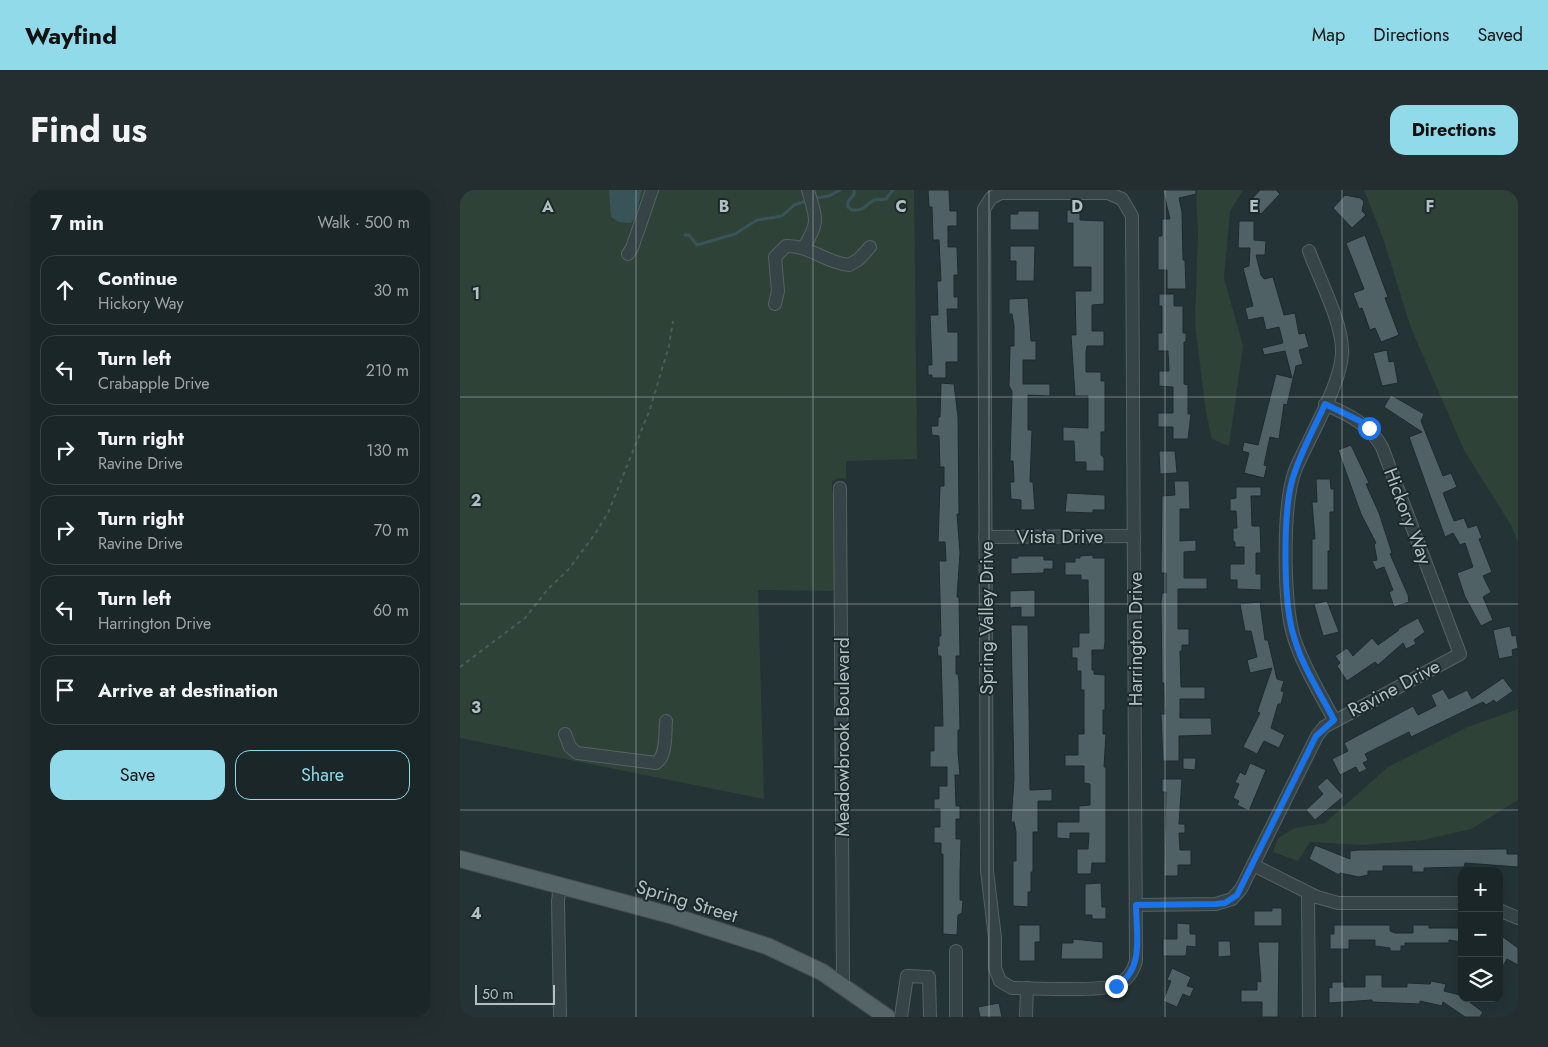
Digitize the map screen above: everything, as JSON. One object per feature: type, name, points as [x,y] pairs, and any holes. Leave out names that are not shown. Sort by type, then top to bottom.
[{"type":"main road","name":"Spring Street","points":[[460,859],[670,915],[767,946],[796,958],[843,986],[887,1017]]},
{"type":"street","points":[[628,254],[632,248],[652,190]]},
{"type":"street","points":[[804,247],[816,226],[808,191]]},
{"type":"street","name":"Harrington Drive","points":[[991,198],[1001,193],[1108,193],[1122,199],[1132,216],[1136,961],[1129,976],[1123,982],[1108,987],[1027,988]]},
{"type":"street","name":"Spring Valley Drive","points":[[991,198],[984,209],[988,886],[994,923],[997,975],[1006,985],[1027,988]]},
{"type":"street","points":[[775,304],[778,291],[776,257],[786,246],[804,247],[828,261],[849,265],[859,259],[870,247]]},
{"type":"street","points":[[1309,251],[1341,339],[1341,363],[1295,471],[1289,494],[1287,597],[1291,626],[1298,650],[1334,720]]},
{"type":"street","name":"Hickory Way","points":[[1325,404],[1360,421],[1376,437],[1382,448],[1460,654]]},
{"type":"street","name":"Meadowbrook Boulevard","points":[[840,488],[843,986]]},
{"type":"street","name":"Vista Drive","points":[[986,537],[1134,536]]},
{"type":"street","name":"Ravine Drive","points":[[1136,905],[1225,903],[1237,895],[1316,736],[1334,720],[1460,654]]},
{"type":"street","points":[[565,734],[570,747],[576,753],[656,762],[660,760],[662,754],[666,721]]},
{"type":"street","points":[[1253,865],[1308,893],[1338,903],[1458,903]]},
{"type":"street","points":[[560,885],[558,901],[560,1017]]},
{"type":"street","points":[[1308,893],[1309,1017]]},
{"type":"street","points":[[1503,912],[1518,918]]},
{"type":"street","points":[[956,951],[956,1017]]},
{"type":"street","points":[[901,1017],[907,976],[929,978],[930,1017]]},
{"type":"street","points":[[1026,1017],[1027,988]]},
{"type":"path","points":[[460,667],[524,618],[548,589],[568,570],[608,513],[650,409],[669,346],[673,322]]},
{"type":"green space","points":[[460,190],[914,190],[917,459],[846,461],[846,479],[839,478],[832,481],[832,491],[836,503],[837,591],[758,590],[764,799],[460,738]]},
{"type":"green space","points":[[1196,190],[1243,190],[1230,211],[1224,278],[1243,346],[1229,446],[1212,439],[1206,412],[1195,324],[1198,233]]},
{"type":"green space","points":[[1364,190],[1518,190],[1518,543],[1511,525],[1464,450],[1411,328],[1383,238]]},
{"type":"green space","points":[[1518,709],[1518,800],[1471,829],[1423,840],[1363,845],[1310,842],[1298,861],[1273,852],[1278,838],[1295,828],[1325,823],[1388,767],[1468,727]]},
{"type":"water","points":[[609,190],[642,190],[635,218],[631,223],[619,222],[611,217]]},
{"type":"building","points":[[928,190],[949,190],[950,211],[957,211],[957,226],[948,226],[948,247],[957,247],[958,275],[954,275],[954,297],[958,297],[958,309],[947,309],[948,332],[958,332],[958,362],[946,362],[946,378],[932,378],[932,375],[928,375],[928,365],[932,365],[930,315],[938,315],[937,281],[941,281],[939,240],[933,240],[932,207],[929,207]]},
{"type":"building","points":[[1163,190],[1196,190],[1196,194],[1179,198],[1182,212],[1186,289],[1167,289],[1167,270],[1158,270],[1158,236],[1162,236],[1162,219],[1170,219]]},
{"type":"building","points":[[1260,190],[1276,190],[1280,194],[1261,214],[1249,202]]},
{"type":"building","points":[[1345,195],[1360,198],[1364,201],[1362,211],[1366,215],[1352,228],[1333,208]]},
{"type":"building","points":[[1067,210],[1080,210],[1080,220],[1104,221],[1104,304],[1092,305],[1092,331],[1104,331],[1104,346],[1087,346],[1086,372],[1101,372],[1101,381],[1105,381],[1105,432],[1101,432],[1101,455],[1104,458],[1104,471],[1086,471],[1086,462],[1075,462],[1074,441],[1063,441],[1063,427],[1088,428],[1088,396],[1075,396],[1071,335],[1076,335],[1075,291],[1091,291],[1091,267],[1073,267],[1073,223],[1067,223]]},
{"type":"building","points":[[1018,211],[1039,211],[1039,230],[1010,230],[1010,214],[1018,214]]},
{"type":"building","points":[[1239,221],[1254,221],[1254,240],[1266,241],[1265,255],[1256,255],[1261,275],[1264,279],[1273,277],[1284,315],[1295,313],[1299,334],[1305,333],[1309,347],[1299,350],[1303,364],[1296,366],[1287,405],[1284,404],[1279,439],[1270,437],[1264,465],[1267,466],[1264,478],[1244,473],[1249,453],[1242,451],[1244,442],[1258,445],[1276,374],[1292,378],[1285,351],[1264,355],[1262,348],[1283,343],[1279,327],[1266,330],[1263,317],[1248,320],[1245,308],[1253,306],[1243,268],[1249,266],[1250,248],[1238,248]]},
{"type":"building","points":[[1365,235],[1388,297],[1385,298],[1399,335],[1381,342],[1375,328],[1370,330],[1362,308],[1359,309],[1353,293],[1364,289],[1346,243]]},
{"type":"building","points":[[1010,246],[1035,246],[1034,281],[1016,281],[1016,261],[1010,261]]},
{"type":"building","points":[[1159,294],[1174,294],[1174,306],[1183,306],[1183,333],[1186,333],[1186,342],[1184,342],[1184,384],[1188,385],[1188,414],[1191,414],[1188,439],[1173,439],[1173,427],[1158,427],[1158,413],[1173,413],[1173,387],[1159,386],[1159,371],[1169,371],[1168,351],[1158,351],[1158,333],[1162,333],[1162,306],[1159,306]]},
{"type":"building","points":[[1028,298],[1031,341],[1036,341],[1036,360],[1023,360],[1023,384],[1050,384],[1050,396],[1028,395],[1028,430],[1032,430],[1030,482],[1033,482],[1035,510],[1021,510],[1021,500],[1011,499],[1010,482],[1014,482],[1013,461],[1010,461],[1012,391],[1009,386],[1010,346],[1014,346],[1014,326],[1012,314],[1009,314],[1009,299]]},
{"type":"building","points":[[1387,350],[1389,362],[1394,361],[1398,383],[1382,386],[1373,353]]},
{"type":"building","points":[[941,383],[954,384],[958,417],[959,514],[957,514],[960,553],[957,597],[959,597],[960,656],[956,656],[956,674],[958,674],[959,681],[960,730],[958,730],[958,752],[960,775],[955,775],[956,806],[960,806],[960,819],[956,819],[956,839],[961,839],[960,900],[963,900],[962,913],[958,915],[957,935],[943,934],[943,854],[941,854],[941,843],[934,843],[934,827],[940,827],[940,809],[934,809],[934,799],[939,799],[939,786],[947,786],[947,767],[930,767],[930,751],[934,751],[934,726],[943,726],[941,656],[938,656],[937,646],[939,646],[939,636],[941,636],[939,561],[946,561],[945,542],[938,542],[940,486],[944,486],[944,467],[940,467],[939,436],[932,435],[931,426],[938,426]]},
{"type":"building","points":[[1391,395],[1424,414],[1421,421],[1443,476],[1451,473],[1457,487],[1443,493],[1454,521],[1464,518],[1468,528],[1477,525],[1482,538],[1479,539],[1492,572],[1483,576],[1491,592],[1483,597],[1493,620],[1481,626],[1465,597],[1457,573],[1473,567],[1465,543],[1460,545],[1453,533],[1445,537],[1409,437],[1422,432],[1384,407]]},
{"type":"building","points":[[1351,445],[1369,483],[1366,484],[1379,513],[1392,553],[1390,554],[1408,595],[1409,602],[1394,607],[1389,592],[1393,590],[1384,567],[1376,570],[1372,561],[1377,560],[1374,544],[1376,543],[1361,514],[1338,450]]},
{"type":"building","points":[[1159,451],[1175,451],[1177,473],[1160,474]]},
{"type":"building","points":[[1316,479],[1330,479],[1331,489],[1334,489],[1334,512],[1330,512],[1328,590],[1312,590],[1312,539],[1315,539],[1312,502],[1317,502]]},
{"type":"building","points":[[1174,481],[1189,481],[1190,509],[1180,509],[1180,541],[1196,540],[1196,551],[1184,552],[1184,578],[1207,578],[1207,589],[1178,589],[1178,629],[1189,629],[1189,645],[1182,645],[1182,651],[1180,651],[1181,687],[1205,687],[1205,699],[1180,699],[1180,718],[1211,718],[1212,735],[1179,736],[1179,761],[1163,761],[1161,714],[1165,714],[1164,683],[1162,683],[1161,603],[1162,593],[1166,593],[1166,573],[1161,573],[1162,496],[1175,495]]},
{"type":"building","points":[[1236,487],[1261,487],[1261,496],[1251,496],[1252,526],[1260,526],[1261,553],[1256,553],[1256,574],[1261,574],[1261,590],[1237,589],[1237,580],[1230,580],[1230,564],[1244,564],[1244,547],[1235,547],[1235,542],[1233,541],[1233,528],[1237,528],[1236,511],[1230,511],[1230,499],[1236,498]]},
{"type":"building","points":[[1067,493],[1105,495],[1105,510],[1093,510],[1093,513],[1065,512]]},
{"type":"building","points":[[1093,555],[1093,558],[1105,558],[1105,642],[1104,650],[1092,650],[1092,670],[1094,670],[1094,674],[1105,675],[1103,734],[1106,734],[1104,767],[1106,767],[1106,863],[1092,863],[1091,874],[1077,874],[1077,849],[1088,849],[1089,833],[1070,833],[1070,839],[1057,838],[1057,822],[1079,822],[1079,806],[1090,805],[1090,784],[1084,783],[1084,766],[1065,766],[1065,755],[1078,755],[1078,734],[1084,734],[1084,690],[1081,690],[1081,671],[1077,671],[1077,658],[1072,658],[1072,647],[1079,647],[1079,633],[1089,633],[1088,580],[1081,580],[1081,575],[1065,575],[1065,562],[1075,562],[1075,558],[1080,558],[1080,556]]},
{"type":"building","points":[[1018,556],[1044,556],[1044,560],[1053,560],[1053,569],[1044,569],[1044,573],[1011,574],[1011,558],[1018,558]]},
{"type":"building","points":[[1035,590],[1035,617],[1021,617],[1021,607],[1010,608],[1010,591]]},
{"type":"building","points":[[1327,601],[1339,632],[1323,636],[1314,604]]},
{"type":"building","points":[[1260,602],[1265,640],[1268,640],[1277,679],[1284,681],[1281,691],[1284,692],[1281,704],[1278,704],[1271,728],[1285,735],[1279,748],[1264,741],[1257,754],[1243,747],[1260,713],[1257,712],[1272,668],[1250,673],[1247,660],[1257,657],[1251,631],[1245,631],[1240,604]]},
{"type":"building","points":[[1418,618],[1425,632],[1414,640],[1416,644],[1406,649],[1403,643],[1378,665],[1375,662],[1347,681],[1337,666],[1340,663],[1335,656],[1347,648],[1353,656],[1372,638],[1378,645],[1398,629]]},
{"type":"building","points":[[1011,625],[1028,625],[1030,790],[1052,789],[1052,801],[1038,801],[1038,832],[1033,832],[1033,872],[1031,872],[1031,892],[1028,892],[1028,907],[1013,906],[1013,861],[1016,861],[1016,832],[1014,822],[1011,822],[1014,779]]},
{"type":"building","points":[[1510,626],[1512,636],[1516,635],[1518,648],[1512,650],[1513,656],[1499,659],[1493,630]]},
{"type":"building","points":[[1503,678],[1513,691],[1496,703],[1494,700],[1486,705],[1483,702],[1411,737],[1409,732],[1365,754],[1368,760],[1363,763],[1367,769],[1359,773],[1356,767],[1340,775],[1332,759],[1348,751],[1344,743],[1413,706],[1418,715],[1436,706],[1431,695],[1443,689],[1449,699],[1467,690],[1472,699]]},
{"type":"building","points":[[1183,758],[1196,758],[1195,770],[1183,769]]},
{"type":"building","points":[[1250,763],[1266,770],[1249,811],[1237,805],[1239,801],[1233,798],[1239,784],[1235,782],[1240,772],[1245,775]]},
{"type":"building","points":[[1327,778],[1344,796],[1315,820],[1306,810],[1323,794],[1317,787]]},
{"type":"building","points":[[1162,779],[1182,779],[1179,824],[1185,824],[1185,833],[1179,833],[1180,850],[1191,850],[1191,865],[1178,865],[1178,876],[1164,876],[1166,792],[1162,792]]},
{"type":"building","points":[[1315,845],[1350,859],[1350,851],[1359,850],[1507,849],[1507,854],[1518,854],[1518,867],[1465,863],[1464,867],[1424,868],[1424,872],[1412,872],[1412,866],[1383,866],[1383,871],[1368,871],[1368,875],[1359,877],[1340,873],[1339,875],[1309,859]]},
{"type":"building","points":[[1101,883],[1102,907],[1106,907],[1106,919],[1092,919],[1092,915],[1085,915],[1085,884]]},
{"type":"building","points":[[1272,908],[1282,908],[1282,926],[1254,926],[1254,911],[1272,911]]},
{"type":"building","points":[[1177,923],[1190,924],[1190,934],[1196,934],[1196,947],[1187,946],[1186,956],[1163,956],[1163,939],[1177,939]]},
{"type":"building","points":[[1019,925],[1040,925],[1040,942],[1035,942],[1035,961],[1019,961]]},
{"type":"building","points":[[1334,925],[1390,925],[1390,931],[1395,933],[1413,933],[1413,925],[1429,925],[1429,928],[1458,928],[1458,941],[1449,940],[1449,943],[1405,943],[1405,946],[1401,946],[1401,951],[1390,951],[1390,948],[1375,946],[1375,940],[1349,940],[1349,949],[1330,949],[1330,934],[1334,934]]},
{"type":"building","points":[[1503,937],[1518,948],[1518,965],[1507,959],[1503,966]]},
{"type":"building","points":[[1073,939],[1103,942],[1103,959],[1061,959],[1062,943],[1073,943]]},
{"type":"building","points":[[1218,941],[1230,941],[1231,956],[1218,957]]},
{"type":"building","points":[[1258,942],[1279,942],[1278,1017],[1262,1017],[1262,1002],[1241,1002],[1241,990],[1257,990],[1257,981],[1261,982]]},
{"type":"building","points":[[1172,968],[1191,977],[1187,986],[1194,988],[1190,997],[1183,994],[1177,1007],[1163,1001],[1171,981],[1167,980]]},
{"type":"building","points":[[1365,975],[1382,975],[1382,987],[1407,987],[1407,983],[1430,984],[1431,981],[1446,984],[1444,991],[1458,994],[1458,1002],[1469,1002],[1483,1012],[1480,1017],[1465,1017],[1443,1002],[1442,1006],[1420,1001],[1420,1004],[1372,1002],[1372,1000],[1329,1003],[1329,987],[1332,988],[1332,982],[1344,982],[1344,987],[1365,987]]},
{"type":"building","points":[[999,1003],[1002,1017],[980,1017],[978,1007]]},
{"type":"waterway","points":[[815,198],[829,196],[840,190]]},
{"type":"waterway","points":[[854,190],[854,194],[848,202],[848,207],[852,210],[863,208],[874,200],[886,199],[893,190]]},
{"type":"waterway","points":[[685,235],[689,235],[697,245],[735,234],[757,220],[782,216],[794,205],[809,200]]},
{"type":"route","points":[[1116,986],[1129,976],[1136,961],[1136,905],[1216,904],[1232,900],[1237,895],[1316,736],[1334,720],[1303,661],[1291,626],[1287,597],[1287,506],[1295,471],[1325,404],[1360,421],[1369,428]]}]
